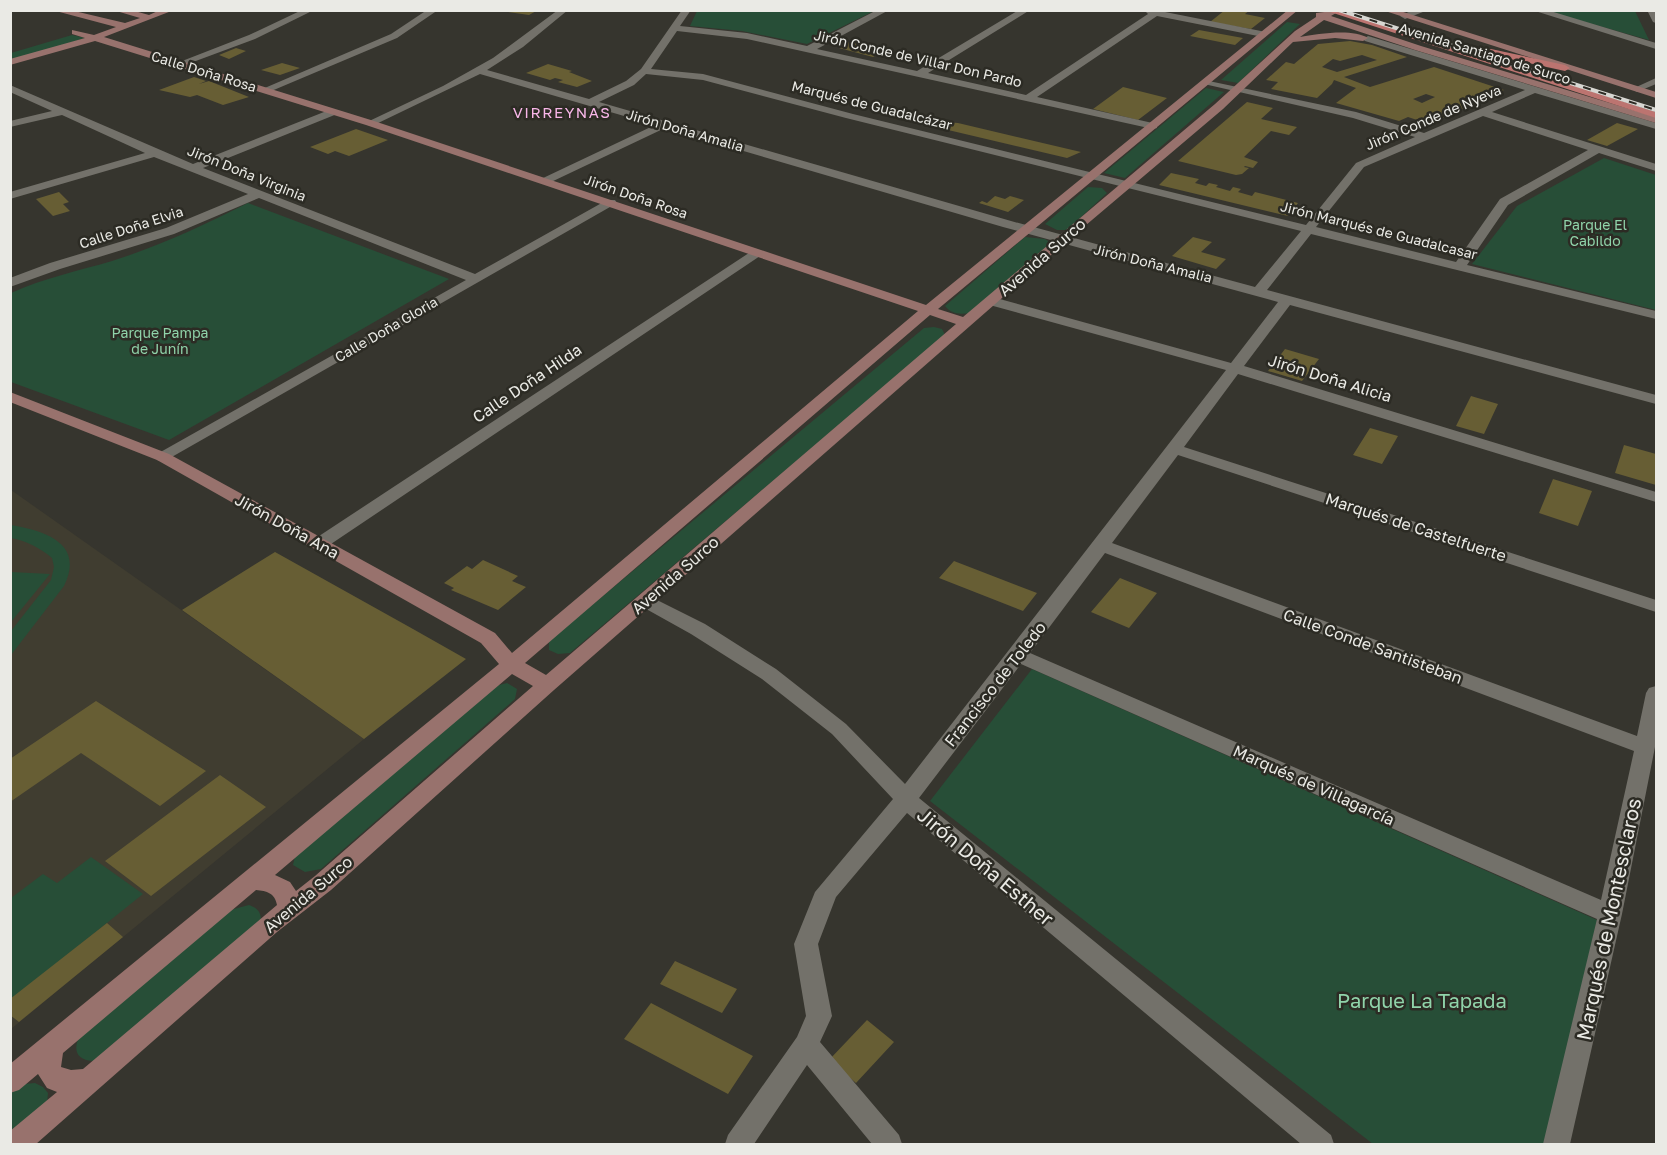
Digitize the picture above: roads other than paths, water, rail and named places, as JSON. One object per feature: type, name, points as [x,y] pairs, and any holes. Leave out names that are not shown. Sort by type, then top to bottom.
[{"type":"main road","points":[[56,10],[126,27]]},
{"type":"main road","points":[[117,10],[134,12],[151,18]]},
{"type":"main road","points":[[10,62],[94,38],[170,10]]},
{"type":"main road","name":"Avenida Surco","points":[[10,1081],[510,664],[928,310],[1294,10]]},
{"type":"main road","name":"Avenida Santiago de Surco","points":[[1306,10],[1330,12],[1656,115]]},
{"type":"main road","points":[[10,51],[134,12]]},
{"type":"main road","name":"Avenida Surco","points":[[16,1144],[289,908],[323,883],[547,685],[968,323],[1062,239],[1130,184],[1291,42],[1330,12]]},
{"type":"main road","name":"Avenida Santiago de Surco","points":[[1330,12],[1418,48],[1656,120]]},
{"type":"main road","name":"Avenida Santiago de Surco","points":[[1382,12],[1405,16],[1656,95]]},
{"type":"main road","name":"Avenida Santiago de Surco","points":[[1382,12],[1491,52],[1656,102]]},
{"type":"main road","name":"Calle Doña Rosa","points":[[75,32],[182,63],[333,112]]},
{"type":"main road","points":[[1291,42],[1326,36],[1368,39],[1418,48]]},
{"type":"main road","points":[[1491,52],[1565,68]]},
{"type":"main road","name":"Jirón Doña Rosa","points":[[333,112],[928,310]]},
{"type":"main road","points":[[928,310],[968,323]]},
{"type":"main road","name":"Jirón Doña Ana","points":[[10,396],[163,457],[488,638],[510,664],[547,685]]},
{"type":"main road","points":[[250,881],[261,880],[279,886],[289,899],[289,908]]},
{"type":"main road","points":[[52,1047],[48,1058],[48,1069],[53,1077],[62,1083],[91,1080]]},
{"type":"street","points":[[182,63],[252,37],[310,10]]},
{"type":"street","points":[[265,90],[394,36],[434,10]]},
{"type":"street","points":[[370,123],[434,94],[478,70],[538,32],[564,10]]},
{"type":"street","points":[[591,102],[630,83],[644,71],[687,10]]},
{"type":"street","points":[[809,49],[885,10]]},
{"type":"street","points":[[919,74],[1026,10]]},
{"type":"street","points":[[1405,16],[1424,10]]},
{"type":"street","points":[[1536,10],[1656,46]]},
{"type":"street","points":[[1651,10],[1656,20]]},
{"type":"street","points":[[1027,99],[1152,12],[1263,34]]},
{"type":"street","name":"Jirón Conde de Villar Don Pardo","points":[[675,28],[727,32],[1153,126]]},
{"type":"street","points":[[1368,39],[1656,126]]},
{"type":"street","name":"Jirón Doña Amalia","points":[[478,70],[1026,230],[1259,291],[1656,400]]},
{"type":"street","name":"Marqués de Guadalcázar","points":[[644,71],[703,77],[850,116],[1093,175]]},
{"type":"street","points":[[1637,89],[1656,81]]},
{"type":"street","points":[[1208,82],[1347,112],[1425,137]]},
{"type":"street","name":"Jirón Doña Virginia","points":[[10,88],[155,153],[475,279]]},
{"type":"street","name":"Jirón Conde de Nyeva","points":[[1259,291],[1311,229],[1357,168],[1369,160],[1535,90]]},
{"type":"street","points":[[10,124],[61,112]]},
{"type":"street","points":[[192,168],[333,112]]},
{"type":"street","points":[[1482,112],[1656,168]]},
{"type":"street","points":[[545,181],[665,124]]},
{"type":"street","points":[[1460,266],[1504,202],[1598,149]]},
{"type":"street","points":[[10,196],[155,153]]},
{"type":"street","name":"Jirón Marqués de Guadalcasar","points":[[1093,175],[1656,315]]},
{"type":"street","name":"Calle Doña Elvia","points":[[10,283],[55,266],[170,231],[258,195]]},
{"type":"street","name":"Calle Doña Gloria","points":[[163,457],[610,203]]},
{"type":"street","name":"Calle Doña Hilda","points":[[320,544],[755,253]]},
{"type":"street","name":"Francisco de Toledo","points":[[806,1045],[819,1016],[806,944],[827,892],[906,800],[1287,299]]},
{"type":"street","name":"Jirón Doña Alicia","points":[[991,301],[1234,368],[1656,497]]},
{"type":"street","name":"Marqués de Castelfuerte","points":[[1175,448],[1656,606]]},
{"type":"street","name":"Calle Conde Santisteban","points":[[1101,545],[1645,747]]},
{"type":"street","name":"Jirón Doña Esther","points":[[645,600],[698,629],[769,674],[839,729],[906,800],[1320,1144]]},
{"type":"street","name":"Marqués de Villagarcía","points":[[1018,655],[1610,914]]},
{"type":"street","name":"Marqués de Montesclaros","points":[[1557,1144],[1610,914],[1656,693]]},
{"type":"street","points":[[738,1144],[806,1045],[889,1144]]},
{"type":"railway","points":[[1339,10],[1656,110]]},
{"type":"district","name":"VIRREYNAS","points":[[562,112]]},
{"type":"park label","name":"Parque El Cabildo","points":[[1595,232]]},
{"type":"park label","name":"Parque Pampa de Junín","points":[[160,340]]},
{"type":"park label","name":"Parque La Tapada","points":[[1422,1000]]}]
